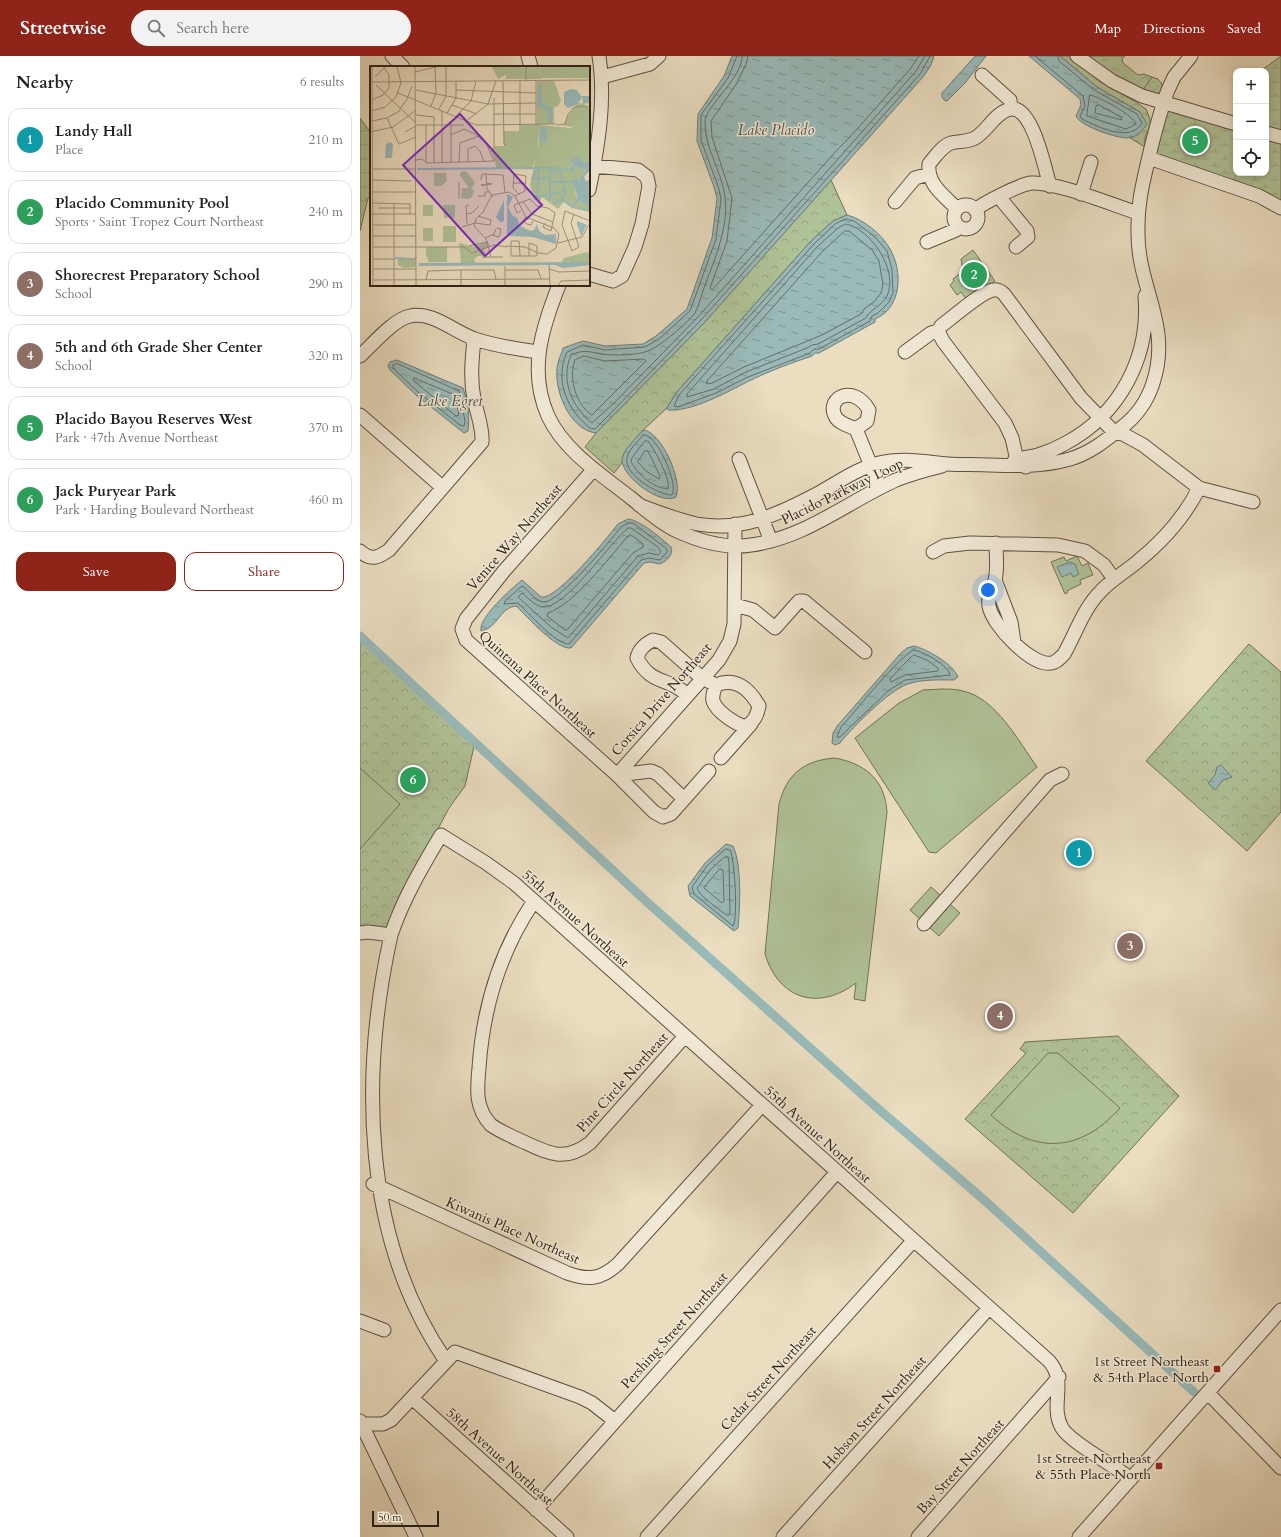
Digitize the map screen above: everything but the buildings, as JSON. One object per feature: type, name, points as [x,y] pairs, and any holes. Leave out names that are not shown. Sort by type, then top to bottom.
[{"type":"street","points":[[392,56],[402,66]]},
{"type":"street","points":[[528,56],[531,66]]},
{"type":"street","points":[[590,185],[599,135],[602,77],[599,56]]},
{"type":"street","points":[[602,77],[650,64],[659,56]]},
{"type":"street","points":[[1078,56],[1114,82],[1142,96],[1233,123]]},
{"type":"street","name":"Placido Parkway Loop","points":[[639,505],[698,524],[722,526],[778,515],[871,466],[895,460],[917,460],[949,464],[1017,464],[1058,462],[1082,455],[1119,434],[1141,409],[1151,389],[1158,365],[1158,332],[1138,237],[1140,193],[1163,103],[1174,77],[1191,56]]},
{"type":"street","points":[[982,75],[1010,100],[1011,109]]},
{"type":"street","points":[[957,209],[933,185],[929,174],[929,164],[944,147],[975,138],[1001,113],[1011,109],[1019,110],[1032,127],[1050,186]]},
{"type":"street","points":[[1269,134],[1281,137]]},
{"type":"street","points":[[1149,158],[1259,196],[1281,208]]},
{"type":"street","points":[[1081,194],[1091,162]]},
{"type":"street","points":[[590,274],[613,281],[622,276],[635,247],[642,224],[649,186],[647,177],[638,170],[594,166]]},
{"type":"street","points":[[895,202],[915,178],[929,174]]},
{"type":"street","points":[[975,210],[1027,184],[1050,186],[1081,194],[1138,213]]},
{"type":"street","points":[[999,197],[1027,231],[1028,237],[1016,247]]},
{"type":"street","points":[[966,205],[975,210],[977,218],[974,225],[967,229],[959,227],[954,220],[957,209],[966,205]]},
{"type":"street","points":[[927,242],[956,230],[959,227]]},
{"type":"street","name":"Placido Parkway Loop","points":[[1017,464],[1066,443],[1101,418],[1124,388],[1140,354],[1146,319],[1145,275]]},
{"type":"street","name":"Placido Parkway Loop","points":[[559,286],[548,312],[538,352],[538,376],[548,416],[559,434],[594,469],[657,519],[676,531],[698,539],[736,546],[771,541],[799,532],[880,488],[917,472],[949,464]]},
{"type":"street","points":[[905,352],[931,334],[938,331],[941,326],[984,294],[993,290],[1001,291],[1081,398],[1119,434],[1143,445],[1199,488],[1253,502]]},
{"type":"street","points":[[360,356],[398,322],[409,316],[421,315],[432,318],[474,339],[511,349],[538,352]]},
{"type":"street","points":[[938,331],[943,341],[1005,423],[1012,438],[1017,464]]},
{"type":"street","points":[[360,551],[365,556],[372,559],[380,557],[389,550],[482,442],[483,432],[474,399],[471,380],[474,339]]},
{"type":"street","points":[[360,415],[442,487]]},
{"type":"street","points":[[856,429],[880,488]]},
{"type":"street","points":[[739,459],[771,541]]},
{"type":"street","name":"Venice Way Northeast","points":[[462,629],[466,619],[504,571],[594,469]]},
{"type":"street","points":[[996,543],[995,580],[1011,622],[1014,642],[1035,659],[1052,663],[1058,660],[1069,645],[1087,608],[1101,591],[1150,551],[1172,530],[1192,503],[1199,488]]},
{"type":"street","name":"Corsica Drive Northeast","points":[[616,775],[702,678],[720,660],[730,641],[734,624],[735,605],[735,524]]},
{"type":"street","points":[[933,552],[956,544],[996,543],[1075,548],[1085,551],[1095,558],[1114,579]]},
{"type":"street","points":[[735,605],[753,610],[775,628],[799,601],[804,600],[864,652]]},
{"type":"street","name":"Quintana Place Northeast","points":[[462,629],[466,640],[616,775],[654,812],[663,817],[671,814],[684,799]]},
{"type":"street","points":[[687,695],[680,688],[662,682],[647,673],[637,658],[638,651],[646,643],[653,640],[661,642],[702,678],[716,685]]},
{"type":"street","points":[[716,685],[725,681],[733,681],[756,699],[759,706],[757,716],[721,758]]},
{"type":"street","points":[[716,685],[713,702],[724,715],[736,724],[744,727],[751,724]]},
{"type":"street","points":[[616,775],[651,771],[658,774],[684,799],[709,772]]},
{"type":"street","points":[[924,924],[1050,780],[1062,774]]},
{"type":"street","name":"55th Avenue Northeast","points":[[391,935],[418,874],[441,835],[502,874],[1049,1361],[1057,1371],[1059,1377]]},
{"type":"street","name":"Pine Circle Northeast","points":[[534,901],[510,943],[496,978],[482,1031],[478,1102],[485,1119],[491,1125],[555,1155],[574,1153],[590,1143],[685,1036]]},
{"type":"street","points":[[360,933],[368,932],[391,935],[373,999],[365,1056],[366,1137],[373,1184],[394,1261],[418,1315],[446,1361]]},
{"type":"street","name":"Kiwanis Place Northeast","points":[[373,1184],[567,1273],[583,1278],[597,1278],[604,1275],[618,1264],[762,1105]]},
{"type":"street","name":"Pershing Street Northeast","points":[[536,1510],[837,1172]]},
{"type":"street","name":"Cedar Street Northeast","points":[[647,1537],[913,1241]]},
{"type":"street","name":"Hobson Street Northeast","points":[[783,1537],[989,1308]]},
{"type":"street","points":[[1079,1537],[1281,1310]]},
{"type":"street","points":[[360,1321],[377,1332]]},
{"type":"street","points":[[361,1423],[374,1425],[387,1422],[412,1398],[455,1352],[545,1384],[592,1403],[615,1421]]},
{"type":"street","points":[[1059,1377],[1056,1404],[1059,1421],[1070,1437],[1110,1463],[1131,1479]]},
{"type":"street","name":"Bay Street Northeast","points":[[918,1537],[1059,1377]]},
{"type":"street","points":[[1208,1393],[1281,1468]]},
{"type":"street","name":"58th Avenue Northeast","points":[[412,1398],[567,1537]]},
{"type":"street","name":"Bay Street Northeast","points":[[1025,1417],[1031,1411],[1042,1408],[1047,1409],[1059,1421]]},
{"type":"street","points":[[361,1423],[416,1537]]},
{"type":"green space","points":[[1060,56],[1068,56],[1099,81],[1146,109],[1150,119],[1150,127],[1145,137],[1145,147],[1130,138],[1139,134],[1140,112],[1097,87]]},
{"type":"green space","points":[[1087,56],[1125,56],[1122,59],[1123,63],[1138,75],[1144,74],[1152,77],[1143,90],[1118,77]]},
{"type":"green space","points":[[1281,56],[1281,208],[1149,158],[1163,103],[1233,123],[1233,176],[1269,176],[1269,68],[1265,68]]},
{"type":"green space","points":[[1152,77],[1158,79],[1162,84],[1162,90],[1158,94],[1143,90]]},
{"type":"green space","points":[[360,118],[370,132],[370,197],[368,198],[360,231]]},
{"type":"green space","points":[[831,180],[847,215],[833,221],[811,241],[676,393],[667,408],[641,432],[624,453],[622,463],[614,473],[585,447],[596,433],[704,323]]},
{"type":"green space","points":[[973,250],[995,281],[967,300],[961,292],[957,295],[950,285],[954,281],[953,279],[963,271],[961,259]]},
{"type":"green space","points":[[1077,556],[1082,566],[1088,563],[1093,575],[1080,580],[1081,584],[1067,591],[1068,592],[1065,594],[1051,562],[1064,557],[1066,561]]},
{"type":"green space","points":[[360,636],[475,742],[465,786],[449,808],[409,884],[389,927],[384,929],[360,929]]},
{"type":"green space","points":[[1249,644],[1281,672],[1281,812],[1247,851],[1146,761]]},
{"type":"green space","points":[[955,689],[963,691],[975,695],[986,702],[1006,722],[1037,767],[936,853],[929,852],[855,738],[899,703],[923,690]]},
{"type":"green space","points":[[834,758],[855,764],[871,774],[882,790],[887,812],[865,1001],[854,999],[856,983],[842,992],[828,997],[815,998],[802,996],[790,991],[780,982],[771,970],[765,954],[779,804],[782,794],[792,777],[805,766],[813,762]]},
{"type":"green space","points":[[360,768],[400,804],[360,849]]},
{"type":"green space","points":[[931,887],[960,913],[939,936],[910,910]]},
{"type":"green space","points":[[1118,1036],[1179,1096],[1073,1213],[965,1119],[1026,1053],[1020,1049],[1025,1042]]},
{"type":"green space","points":[[1048,1053],[1058,1053],[1120,1108],[1105,1123],[1089,1134],[1073,1141],[1057,1143],[1040,1142],[1024,1137],[1007,1128],[991,1115]]},
{"type":"water","name":"Lake Placido","points":[[732,56],[934,56],[931,65],[923,77],[704,323],[596,433],[586,430],[571,416],[560,395],[557,373],[558,361],[563,348],[583,341],[605,346],[643,344],[656,336],[687,309],[712,238],[717,198],[697,141],[698,114],[724,76]]},
{"type":"water","points":[[975,56],[986,56],[965,83],[947,101],[944,100],[942,93]]},
{"type":"water","points":[[1029,56],[1060,56],[1097,87],[1140,112],[1147,124],[1141,132],[1127,138],[1107,134],[1084,124],[1076,116],[1081,105],[1080,99]]},
{"type":"water","points":[[847,215],[872,228],[887,243],[890,249],[897,268],[898,278],[898,288],[891,307],[884,314],[875,319],[875,322],[819,353],[815,353],[812,356],[764,374],[720,396],[698,405],[677,410],[668,410],[667,408],[676,393],[811,241],[833,221]]},
{"type":"water","points":[[976,264],[987,278],[976,288],[967,272]]},
{"type":"water","name":"Lake Egret","points":[[397,360],[463,388],[468,409],[468,431],[464,433],[416,395],[390,370],[388,366],[390,362]]},
{"type":"water","points":[[644,430],[651,433],[658,439],[664,448],[674,470],[677,490],[676,497],[669,499],[652,494],[635,482],[624,467],[622,460],[623,456],[630,445]]},
{"type":"water","points":[[628,519],[644,526],[662,539],[671,547],[671,555],[660,564],[650,562],[644,563],[571,648],[558,644],[550,638],[516,606],[506,610],[491,626],[481,631],[481,625],[490,611],[522,580],[541,597],[548,596],[558,589],[581,567],[618,524]]},
{"type":"water","points":[[1070,562],[1075,564],[1079,574],[1073,577],[1071,573],[1062,577],[1057,567]]},
{"type":"water","points":[[914,646],[926,650],[945,662],[951,667],[958,677],[954,680],[919,681],[900,688],[872,710],[840,743],[835,745],[832,743],[833,733],[838,725],[900,654],[907,648]]},
{"type":"water","points":[[1221,765],[1232,777],[1223,780],[1215,790],[1208,783],[1215,775],[1217,767]]},
{"type":"water","points":[[726,844],[733,846],[738,864],[740,898],[738,928],[734,931],[690,896],[688,886],[705,863]]},
{"type":"waterway","points":[[360,636],[647,902],[875,1106],[983,1199],[1194,1392]]},
{"type":"place","name":"Placido Bayou Reserves West","points":[[1195,141]]},
{"type":"place","name":"Placido Community Pool","points":[[974,275]]},
{"type":"place","name":"Jack Puryear Park","points":[[413,780]]},
{"type":"place","name":"Landy Hall","points":[[1079,853]]},
{"type":"place","name":"Shorecrest Preparatory School","points":[[1130,946]]},
{"type":"place","name":"5th and 6th Grade Sher Center","points":[[1000,1016]]},
{"type":"place","name":"1st Street Northeast & 54th Place North","points":[[1217,1369]]},
{"type":"place","name":"1st Street Northeast & 55th Place North","points":[[1159,1466]]}]
